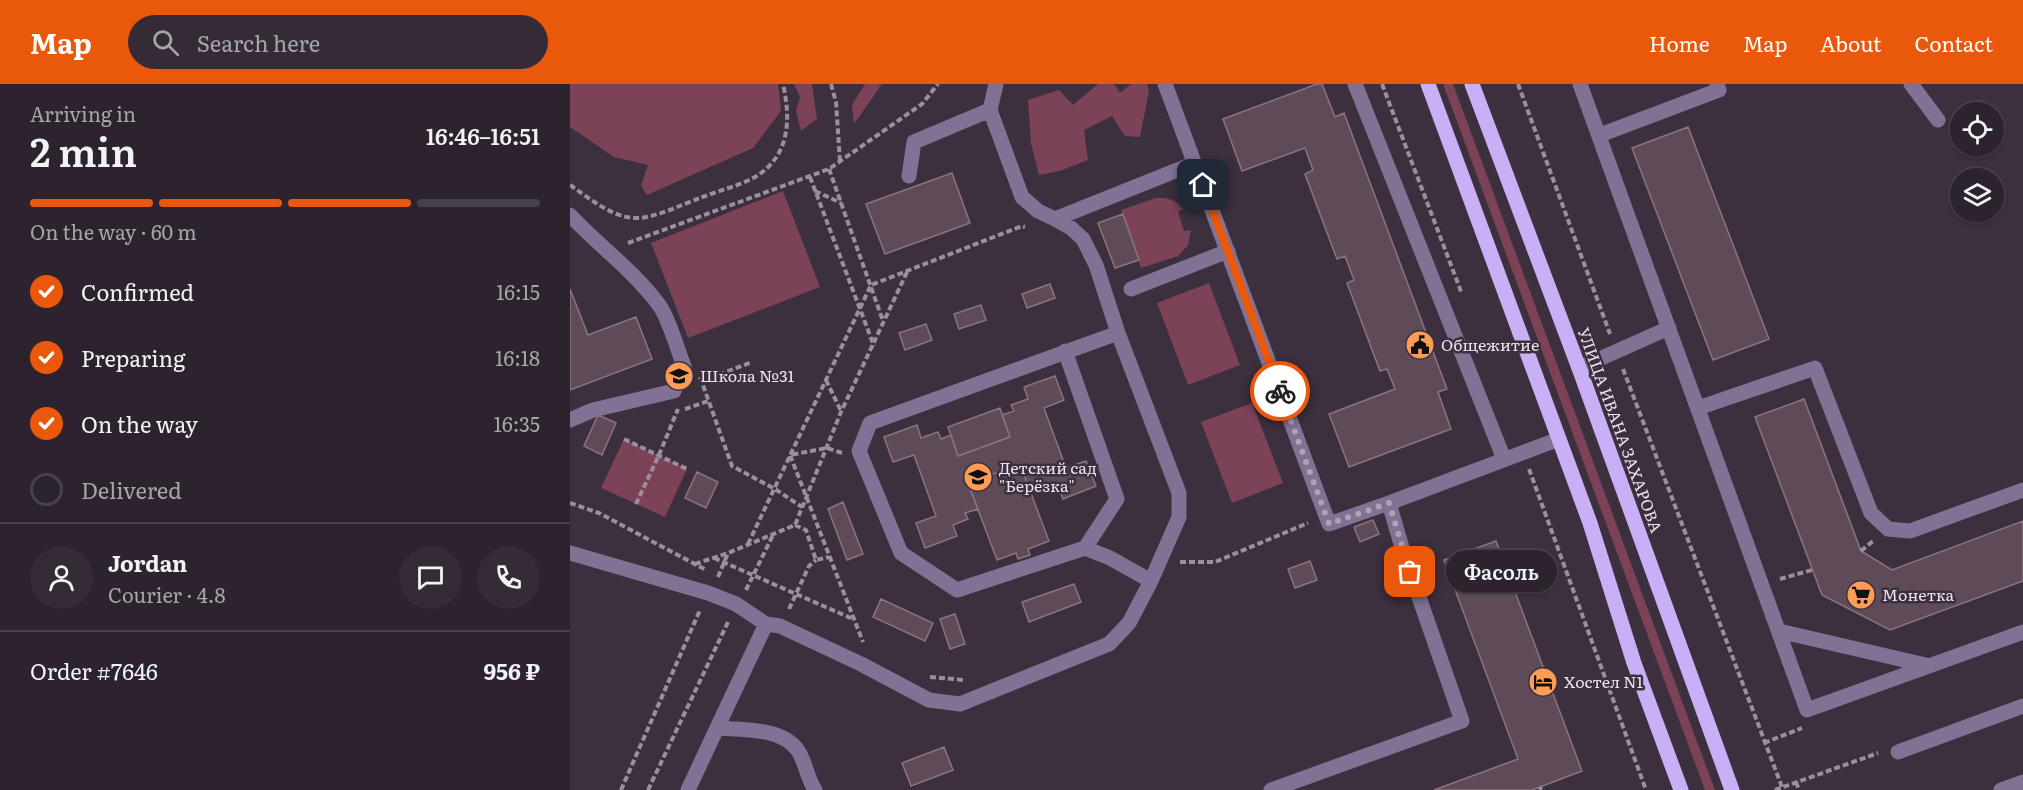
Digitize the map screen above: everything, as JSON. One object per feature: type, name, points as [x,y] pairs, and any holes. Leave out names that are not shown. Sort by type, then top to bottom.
[{"type":"main road","points":[[1428,84],[1590,523],[1634,663],[1681,790]]},
{"type":"main road","name":"УЛИЦА ИВАНА ЗАХАРОВА","points":[[1472,84],[1579,369],[1732,790]]},
{"type":"street","points":[[570,553],[708,593],[736,604],[773,625],[861,664],[929,700],[960,704],[1108,644],[1129,623],[1151,581],[1179,517],[1179,493],[1118,333],[1096,266],[1083,239],[1055,219],[1038,211],[1022,197],[990,110],[996,84]]},
{"type":"street","points":[[1166,84],[1329,524],[1559,438]]},
{"type":"street","points":[[1355,84],[1504,459]]},
{"type":"street","points":[[1580,84],[1807,710],[2023,632]]},
{"type":"street","points":[[1600,135],[1719,90],[1717,84]]},
{"type":"street","points":[[1911,84],[1938,120]]},
{"type":"street","points":[[909,177],[914,142],[990,110]]},
{"type":"street","points":[[1055,219],[1195,163]]},
{"type":"street","points":[[570,215],[589,236],[621,263],[661,306],[684,366],[674,391],[593,410],[570,420]]},
{"type":"street","points":[[1131,289],[1228,251]]},
{"type":"street","points":[[1579,369],[1669,328]]},
{"type":"street","points":[[1065,351],[1117,499],[1085,548],[957,590],[901,553],[859,451],[870,423],[1065,351],[1118,333]]},
{"type":"street","points":[[1698,408],[1815,368],[1871,513],[1888,529],[1910,531],[2023,490]]},
{"type":"street","points":[[1270,790],[1462,721],[1389,503]]},
{"type":"street","points":[[1085,548],[1110,558],[1151,581]]},
{"type":"street","points":[[688,790],[717,728],[773,625]]},
{"type":"street","points":[[1779,631],[1930,666]]},
{"type":"street","points":[[1898,752],[2023,706]]},
{"type":"street","points":[[717,728],[761,731],[787,739],[800,753],[815,790]]},
{"type":"street","points":[[2001,790],[2023,782]]},
{"type":"path","points":[[570,185],[615,214],[640,218],[755,177],[778,158],[786,130],[787,104],[783,84]]},
{"type":"path","points":[[831,84],[836,102],[840,162]]},
{"type":"path","points":[[620,246],[793,181],[829,170],[922,104],[938,84]]},
{"type":"path","points":[[1518,84],[1782,788]]},
{"type":"path","points":[[829,170],[884,322]]},
{"type":"path","points":[[810,177],[874,346]]},
{"type":"path","points":[[815,190],[841,204]]},
{"type":"path","points":[[748,544],[871,285],[1022,225],[1032,230]]},
{"type":"path","points":[[694,564],[729,553],[795,525],[841,412],[908,270]]},
{"type":"path","points":[[702,381],[752,362]]},
{"type":"path","points":[[698,370],[732,466],[775,489],[802,507]]},
{"type":"path","points":[[826,380],[841,412]]},
{"type":"path","points":[[636,504],[678,411],[708,401]]},
{"type":"path","points":[[624,439],[687,469]]},
{"type":"path","points":[[790,455],[826,448],[848,455],[859,451]]},
{"type":"path","points":[[790,455],[863,645],[853,639]]},
{"type":"path","points":[[570,503],[599,513],[728,580]]},
{"type":"path","points":[[795,525],[806,530],[816,560]]},
{"type":"path","points":[[648,790],[736,604],[747,589],[774,534]]},
{"type":"path","points":[[621,790],[708,593],[729,553]]},
{"type":"path","points":[[773,625],[789,609],[809,566],[816,560],[830,557]]},
{"type":"path","points":[[714,558],[854,619]]},
{"type":"path","points":[[1762,584],[1812,570]]},
{"type":"path","points":[[737,585],[747,589]]},
{"type":"path","points":[[778,604],[800,614]]},
{"type":"path","points":[[928,677],[969,680]]},
{"type":"path","points":[[1775,790],[1882,751],[1898,752]]},
{"type":"path","points":[[1796,782],[1799,790]]},
{"type":"shaded area","points":[[570,84],[778,84],[781,111],[753,148],[647,195],[641,186],[648,165],[614,157],[570,127]]},
{"type":"shaded area","points":[[794,84],[812,84],[817,119],[801,131],[796,111],[800,97]]},
{"type":"shaded area","points":[[865,84],[882,84],[854,124],[852,105]]},
{"type":"shaded area","points":[[1098,84],[1114,84],[1120,93],[1131,84],[1147,84],[1149,91],[1140,137],[1125,136],[1112,116],[1084,130],[1088,160],[1060,171],[1039,175],[1031,143],[1028,100],[1059,90],[1073,105]]},
{"type":"shaded area","points":[[1443,84],[1453,84],[1715,790],[1705,790]]},
{"type":"shaded area","points":[[783,191],[820,287],[688,338],[651,243]]},
{"type":"shaded area","points":[[1156,198],[1172,200],[1184,209],[1178,212],[1184,231],[1191,230],[1188,245],[1178,256],[1141,268],[1121,210]]},
{"type":"shaded area","points":[[1209,283],[1240,365],[1188,385],[1157,303]]},
{"type":"shaded area","points":[[1252,403],[1283,483],[1232,503],[1201,422]]},
{"type":"shaded area","points":[[624,439],[687,469],[665,517],[601,488]]},
{"type":"building","points":[[1322,84],[1335,117],[1344,113],[1447,389],[1438,392],[1451,429],[1349,467],[1329,414],[1395,389],[1387,369],[1380,371],[1347,283],[1354,280],[1345,256],[1337,259],[1305,174],[1313,170],[1305,148],[1242,171],[1223,119]]},
{"type":"building","points":[[1688,127],[1769,339],[1713,360],[1632,148]]},
{"type":"building","points":[[952,173],[970,223],[885,254],[866,204]]},
{"type":"building","points":[[1123,214],[1139,260],[1115,268],[1098,223]]},
{"type":"building","points":[[1050,284],[1055,298],[1027,308],[1022,294]]},
{"type":"building","points":[[570,289],[588,335],[636,317],[652,359],[570,390]]},
{"type":"building","points":[[981,305],[986,320],[959,329],[954,314]]},
{"type":"building","points":[[926,324],[932,340],[905,350],[899,333]]},
{"type":"building","points":[[1055,376],[1064,400],[1044,408],[1066,468],[1086,461],[1096,486],[1063,499],[1058,486],[1042,492],[1040,486],[1030,490],[1020,464],[968,483],[978,509],[965,513],[968,519],[953,525],[957,536],[925,548],[916,523],[936,516],[914,455],[893,462],[884,437],[917,425],[921,438],[938,432],[941,439],[951,435],[958,456],[1010,437],[1002,415],[1014,411],[1011,405],[1028,399],[1024,387]]},
{"type":"building","points":[[1804,399],[1861,551],[1892,570],[2023,521],[2023,581],[1890,630],[1822,595],[1755,417]]},
{"type":"building","points":[[1000,408],[1010,437],[958,456],[948,427]]},
{"type":"building","points":[[598,415],[616,423],[602,455],[584,446]]},
{"type":"building","points":[[1020,464],[1049,541],[1028,549],[1030,555],[1018,559],[1016,553],[997,560],[968,483]]},
{"type":"building","points":[[697,472],[718,482],[706,508],[685,498]]},
{"type":"building","points":[[843,502],[863,554],[847,560],[828,509]]},
{"type":"building","points":[[1373,520],[1379,534],[1360,542],[1354,527]]},
{"type":"building","points":[[1496,541],[1582,771],[1532,790],[1434,790],[1518,759],[1444,560]]},
{"type":"building","points":[[1310,561],[1317,580],[1295,588],[1288,569]]},
{"type":"building","points":[[1074,584],[1081,602],[1029,622],[1022,602]]},
{"type":"building","points":[[881,599],[933,623],[925,641],[873,617]]},
{"type":"building","points":[[955,614],[965,644],[950,649],[940,619]]},
{"type":"building","points":[[944,747],[953,770],[911,786],[902,763]]},
{"type":"way so far","points":[[1280,391],[1329,524],[1389,503],[1410,572]]},
{"type":"place","name":"Общежитие","points":[[1420,345]]},
{"type":"place","name":"Школа №31","points":[[679,376]]},
{"type":"place","name":"Детский сад \"Берёзка\"","points":[[978,477]]},
{"type":"place","name":"Фасоль","points":[[1410,572]]},
{"type":"place","name":"Монетка","points":[[1861,595]]},
{"type":"place","name":"Хостел N1","points":[[1543,682]]},
{"type":"route","points":[[1203,185],[1280,391]]}]
